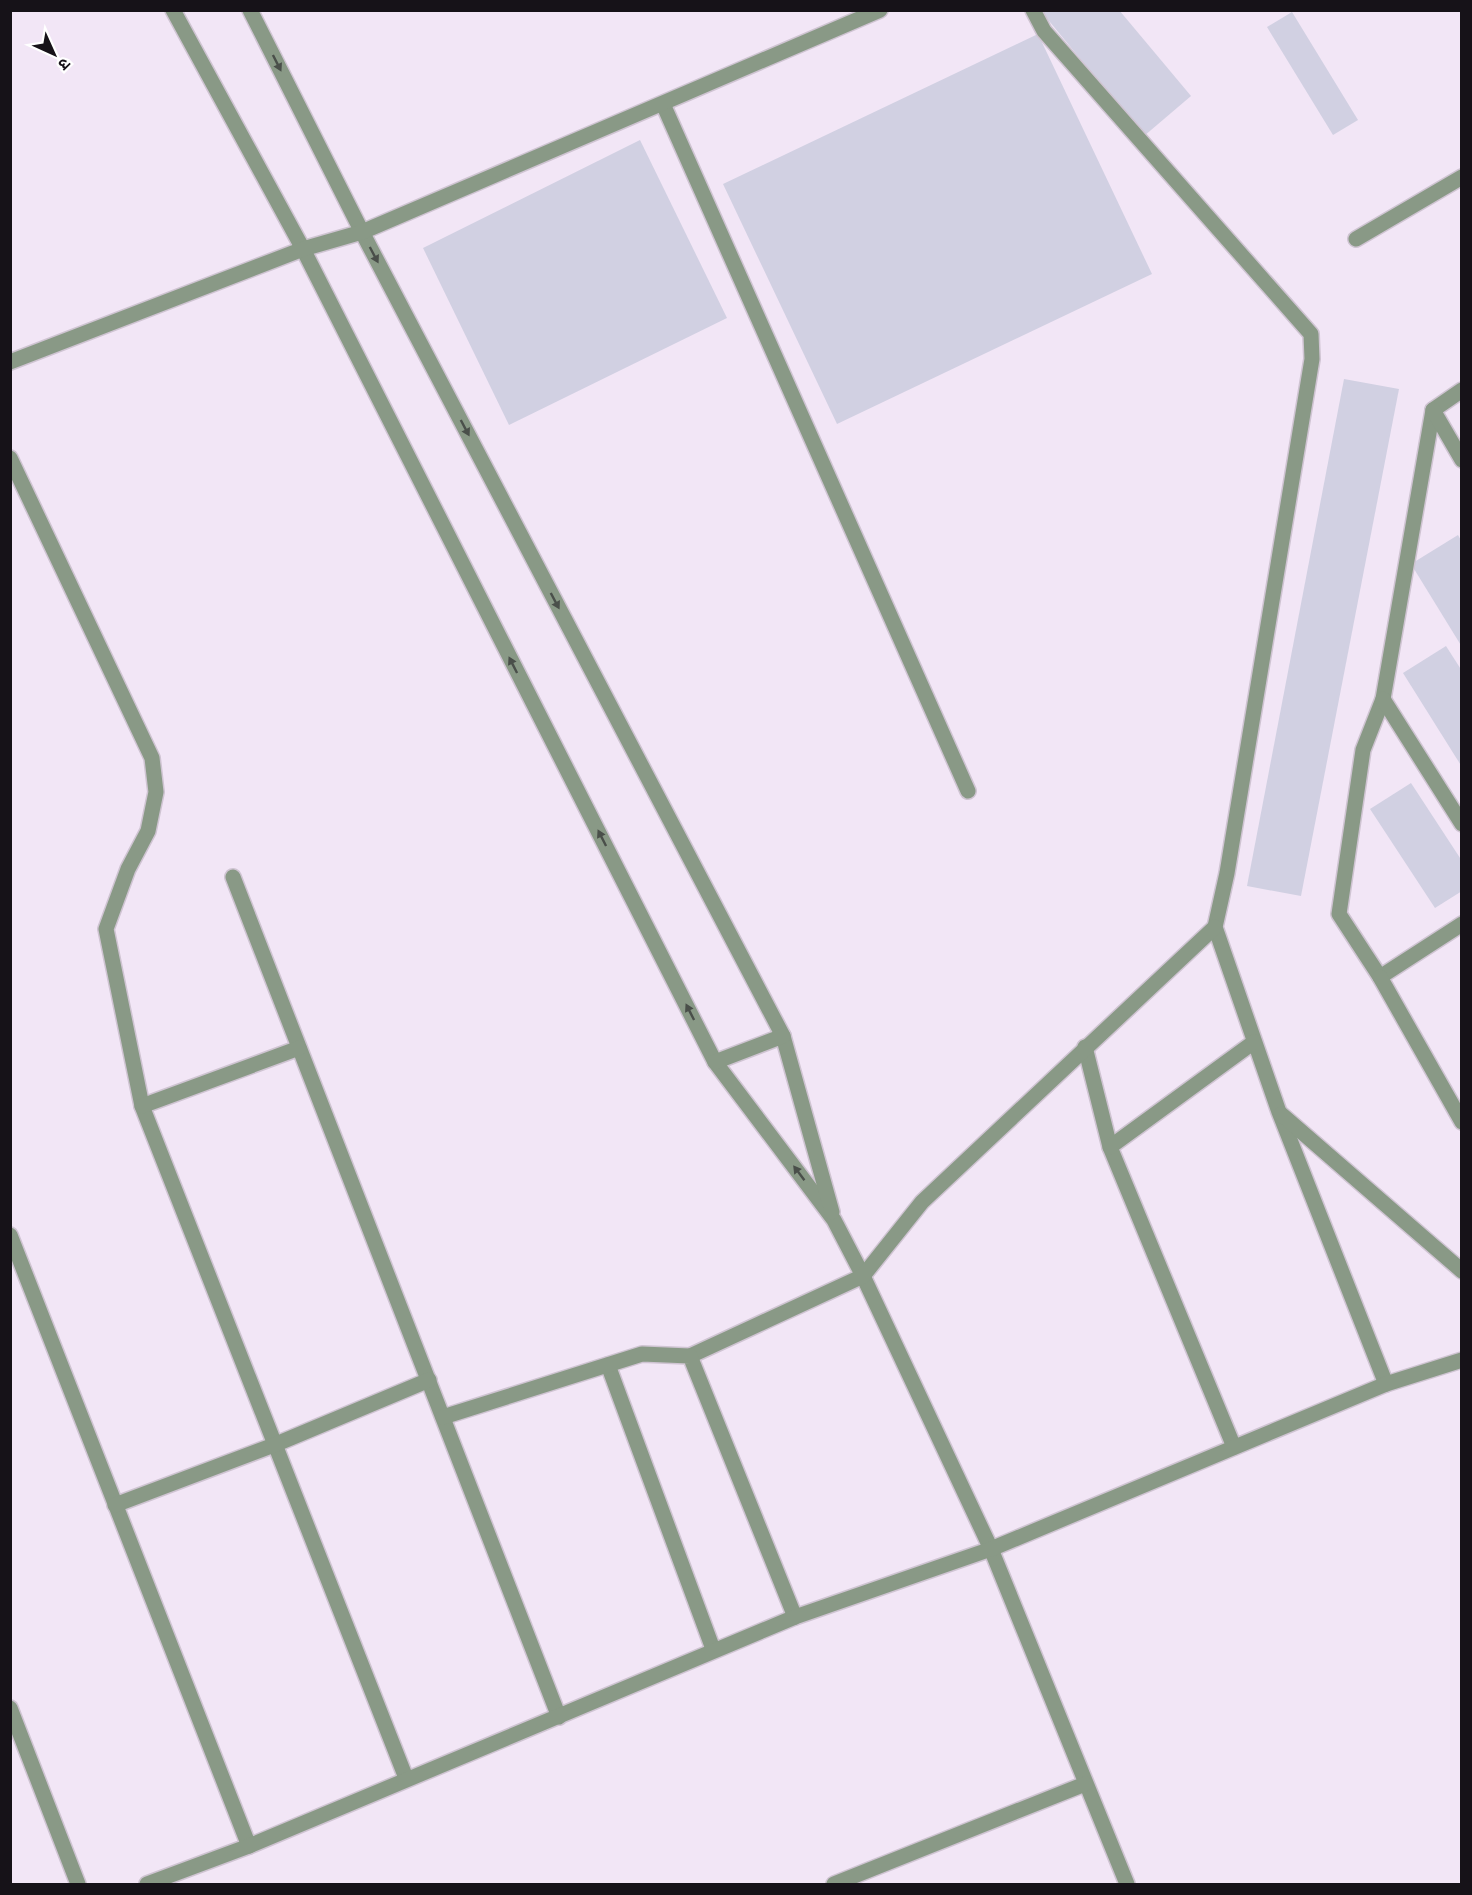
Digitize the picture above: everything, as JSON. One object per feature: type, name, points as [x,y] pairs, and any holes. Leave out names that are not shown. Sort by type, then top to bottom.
[{"type":"street","points":[[173,10],[303,249],[716,1062],[834,1220],[863,1276],[991,1549],[1127,1884]]},
{"type":"street","points":[[250,10],[362,232],[783,1036],[834,1220]]},
{"type":"street","points":[[10,362],[303,249],[362,232],[880,10]]},
{"type":"street","points":[[1033,10],[1044,31],[1311,334],[1312,359],[1227,873],[1215,927],[1279,1112],[1386,1384]]},
{"type":"street","points":[[663,104],[968,791]]},
{"type":"street","points":[[1356,239],[1461,177]]},
{"type":"street","points":[[1461,390],[1433,410],[1383,699],[1363,750],[1339,914],[1380,977],[1461,1122]]},
{"type":"street","points":[[1433,410],[1461,460]]},
{"type":"street","points":[[10,458],[152,758],[156,792],[148,831],[128,869],[106,929],[142,1106],[406,1778]]},
{"type":"street","points":[[1383,699],[1461,824]]},
{"type":"street","points":[[233,877],[559,1717]]},
{"type":"street","points":[[1380,977],[1461,924]]},
{"type":"street","points":[[443,1417],[642,1354],[690,1356],[863,1276],[922,1202],[1215,927]]},
{"type":"street","points":[[716,1062],[783,1036]]},
{"type":"street","points":[[1110,1147],[1254,1042]]},
{"type":"street","points":[[1085,1047],[1110,1147],[1234,1447]]},
{"type":"street","points":[[142,1106],[299,1048]]},
{"type":"street","points":[[1279,1112],[1461,1271]]},
{"type":"street","points":[[10,1235],[249,1846]]},
{"type":"street","points":[[690,1356],[795,1617]]},
{"type":"street","points":[[147,1884],[249,1846],[406,1778],[559,1717],[713,1649],[795,1617],[991,1549],[1386,1384],[1461,1360]]},
{"type":"street","points":[[608,1365],[713,1649]]},
{"type":"street","points":[[115,1505],[274,1445],[429,1380]]},
{"type":"street","points":[[10,1708],[78,1884]]},
{"type":"street","points":[[834,1884],[1085,1784]]},
{"type":"building","points":[[1040,10],[1119,10],[1191,96],[1144,136]]},
{"type":"building","points":[[1292,12],[1358,120],[1333,135],[1267,27]]},
{"type":"building","points":[[1038,34],[1152,274],[837,424],[723,184]]},
{"type":"building","points":[[640,140],[727,318],[509,425],[423,248]]},
{"type":"building","points":[[1344,379],[1399,389],[1301,896],[1247,886]]},
{"type":"building","points":[[1458,535],[1462,542],[1462,647],[1411,564]]},
{"type":"building","points":[[1446,646],[1462,671],[1462,767],[1403,673]]},
{"type":"building","points":[[1411,783],[1462,861],[1462,891],[1435,908],[1370,809]]}]
